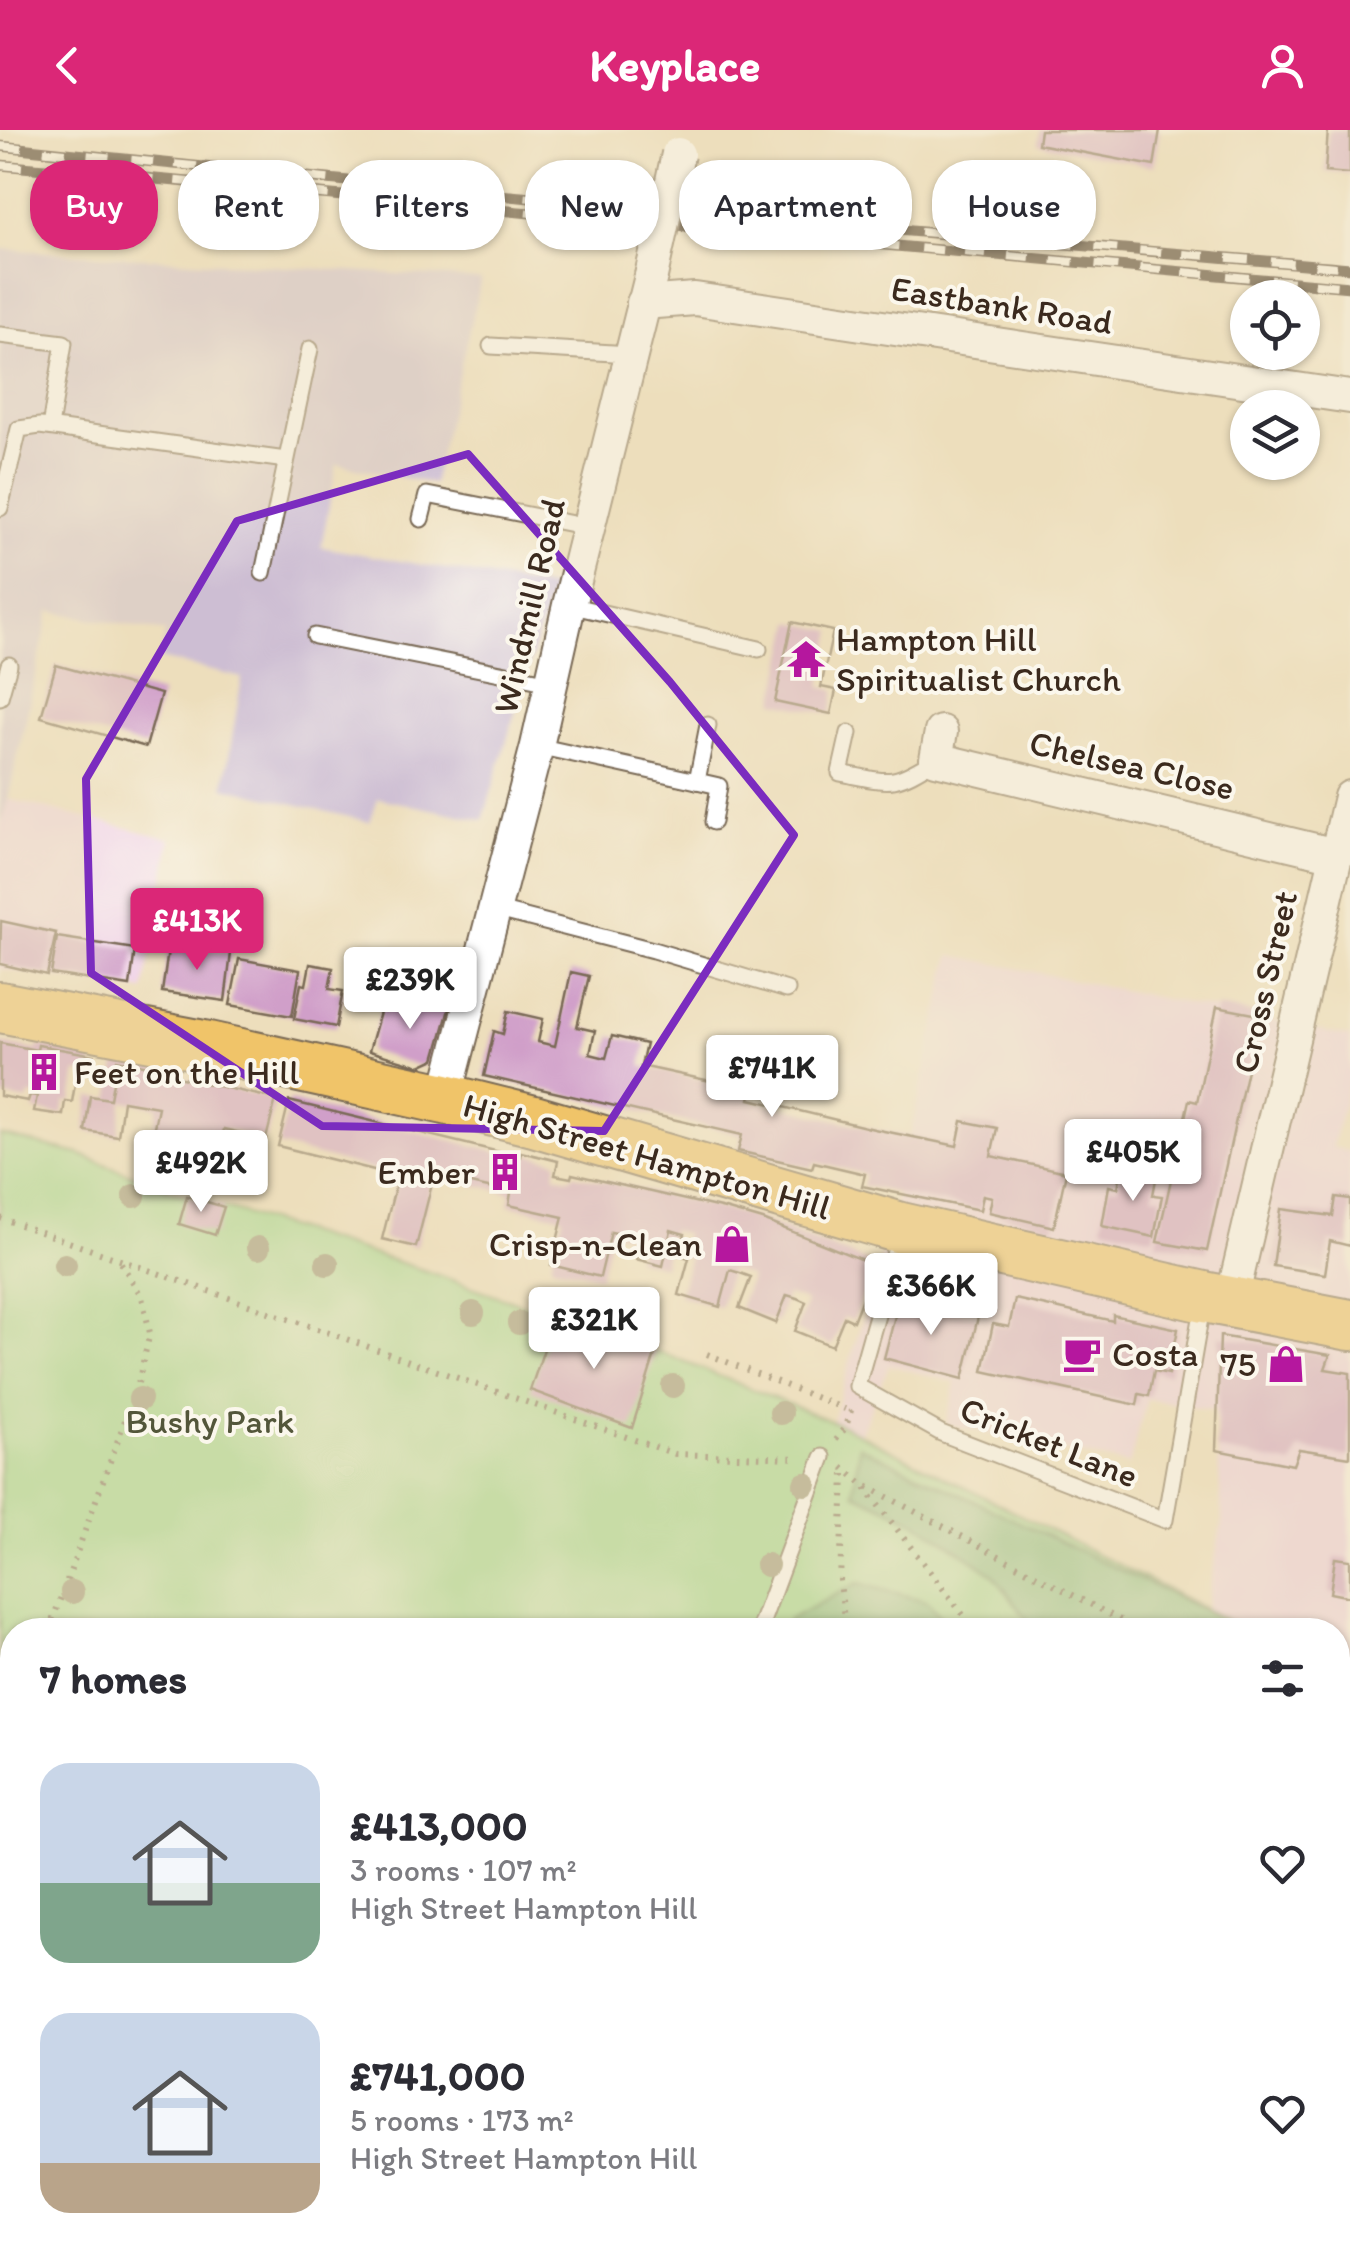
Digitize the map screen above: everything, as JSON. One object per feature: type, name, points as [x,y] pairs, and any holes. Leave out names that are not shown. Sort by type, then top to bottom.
[{"type":"main road","name":"High Street Hampton Hill","points":[[0,1007],[210,1047],[445,1099],[534,1121],[902,1228],[1218,1300],[1350,1324]]},
{"type":"street","name":"Windmill Road","points":[[445,1099],[537,746],[681,142]]},
{"type":"street","name":"Eastbank Road","points":[[647,290],[1350,398]]},
{"type":"street","name":"Chelsea Close","points":[[938,746],[1336,855]]},
{"type":"street","name":"Cross Street","points":[[1218,1300],[1350,797]]},
{"type":"lane","points":[[0,335],[64,343],[50,427]]},
{"type":"lane","points":[[491,346],[631,354]]},
{"type":"lane","points":[[263,573],[310,349]]},
{"type":"lane","points":[[0,508],[19,429],[50,427],[286,460]]},
{"type":"lane","points":[[422,519],[427,495],[588,528]]},
{"type":"lane","points":[[569,605],[759,649]]},
{"type":"lane","points":[[315,636],[551,683]]},
{"type":"lane","points":[[0,697],[9,665]]},
{"type":"lane","points":[[697,781],[708,725]]},
{"type":"lane","points":[[850,733],[840,774],[888,782],[906,778],[938,746]]},
{"type":"lane","points":[[537,746],[719,786],[713,822]]},
{"type":"lane","points":[[494,909],[787,990]]},
{"type":"lane","points":[[857,1386],[902,1228]]},
{"type":"lane","name":"Cricket Lane","points":[[857,1386],[941,1433],[1166,1520],[1218,1300]]},
{"type":"lane","points":[[763,1618],[823,1457]]},
{"type":"path","points":[[0,1218],[676,1454],[823,1457],[861,1482],[1116,1618]]},
{"type":"path","points":[[53,1618],[137,1387],[150,1333],[142,1298],[118,1258]]},
{"type":"path","points":[[707,1354],[851,1411]]},
{"type":"path","points":[[823,1457],[846,1427],[857,1386]]},
{"type":"path","points":[[844,1468],[840,1581],[844,1618]]},
{"type":"path","points":[[861,1482],[967,1618]]},
{"type":"highlighted area","points":[[468,454],[670,682],[794,835],[604,1131],[322,1126],[91,973],[86,779],[237,521]]},
{"type":"shaded area","points":[[0,249],[481,279],[433,484],[337,464],[321,547],[552,588],[483,820],[378,798],[370,822],[224,787],[242,678],[160,659],[165,632],[50,611],[0,824]]},
{"type":"shaded area","points":[[8,799],[171,839],[144,990],[0,969],[0,824]]},
{"type":"shaded area","points":[[951,955],[1350,1037],[1350,1080],[1332,1147],[1350,1152],[1350,1618],[1221,1618],[1206,1611],[1222,1521],[1215,1410],[1147,1399],[1129,1465],[946,1424],[956,1383],[889,1365],[860,1435],[832,1422],[886,1240]]},
{"type":"green space","name":"Bushy Park","points":[[0,1135],[79,1154],[173,1191],[423,1270],[657,1351],[846,1427],[1223,1618],[0,1618]]},
{"type":"green space","points":[[859,1446],[1222,1618],[1026,1618],[993,1574],[917,1522],[854,1493]]},
{"type":"green space","points":[[858,1583],[927,1601],[942,1618],[792,1618]]},
{"type":"building","points":[[1040,130],[1160,130],[1154,166],[1038,144]]},
{"type":"building","points":[[1328,130],[1350,130],[1350,174],[1325,172]]},
{"type":"building","name":"Hampton Hill Spiritualist Church","points":[[792,622],[833,631],[821,687],[836,690],[831,714],[775,702]]},
{"type":"building","points":[[56,665],[161,694],[146,747],[41,717]]},
{"type":"building","points":[[1,921],[56,933],[47,975],[0,964]]},
{"type":"building","points":[[57,937],[135,949],[130,986],[51,974]]},
{"type":"building","points":[[169,944],[231,953],[225,1001],[162,992]]},
{"type":"building","points":[[239,959],[300,970],[292,1016],[230,1005]]},
{"type":"building","points":[[310,964],[333,968],[329,989],[343,991],[336,1027],[294,1019],[301,984],[306,985]]},
{"type":"building","points":[[571,972],[589,976],[577,1027],[595,1031],[590,1054],[606,1058],[612,1036],[646,1044],[641,1066],[752,1090],[750,1099],[957,1146],[962,1121],[997,1128],[991,1156],[1066,1172],[1054,1227],[989,1212],[992,1197],[983,1195],[980,1210],[862,1186],[865,1174],[814,1162],[812,1168],[738,1151],[742,1135],[484,1076],[494,1031],[503,1034],[508,1011],[543,1019],[538,1042],[555,1046]]},
{"type":"building","points":[[415,999],[449,1009],[435,1059],[420,1066],[369,1051],[383,1002],[412,1010]]},
{"type":"building","points":[[1217,1007],[1259,1015],[1207,1251],[1157,1242],[1189,1100],[1197,1102]]},
{"type":"building","points":[[0,1043],[94,1055],[91,1074],[77,1072],[72,1102],[65,1101],[63,1115],[34,1111],[37,1096],[30,1095],[28,1101],[0,1096]]},
{"type":"building","points":[[117,1060],[276,1099],[266,1139],[224,1129],[221,1143],[177,1133],[175,1142],[152,1137],[158,1107],[123,1101],[118,1136],[85,1131],[90,1096],[110,1099]]},
{"type":"building","points":[[289,1101],[520,1157],[521,1152],[558,1161],[555,1175],[571,1178],[572,1174],[725,1209],[875,1265],[853,1321],[844,1317],[832,1346],[795,1331],[806,1302],[797,1298],[787,1295],[776,1323],[739,1308],[751,1277],[740,1273],[730,1270],[720,1307],[679,1295],[689,1258],[679,1255],[685,1234],[671,1230],[663,1266],[636,1259],[641,1238],[611,1232],[600,1277],[551,1265],[563,1217],[509,1205],[511,1193],[434,1176],[416,1247],[382,1239],[398,1176],[278,1146]]},
{"type":"building","points":[[1122,1168],[1157,1174],[1153,1195],[1162,1196],[1154,1237],[1102,1226],[1109,1186],[1118,1188]]},
{"type":"building","points":[[187,1196],[224,1207],[215,1235],[179,1224]]},
{"type":"building","points":[[1336,1197],[1350,1199],[1350,1246],[1330,1241],[1325,1274],[1273,1266],[1281,1209],[1333,1216]]},
{"type":"building","points":[[900,1297],[978,1317],[963,1379],[884,1358]]},
{"type":"building","points":[[1015,1299],[1113,1321],[1113,1315],[1178,1329],[1169,1374],[1154,1371],[1149,1396],[1139,1394],[1137,1405],[983,1371],[993,1324],[1009,1327]]},
{"type":"building","points":[[555,1317],[656,1351],[632,1428],[530,1390]]},
{"type":"building","points":[[1220,1336],[1330,1355],[1325,1369],[1350,1373],[1350,1457],[1299,1449],[1293,1465],[1216,1450]]},
{"type":"building","points":[[1335,1558],[1350,1560],[1350,1597],[1330,1593]]},
{"type":"railway","points":[[0,146],[506,196],[1350,268]]},
{"type":"railway","points":[[0,165],[1350,287]]},
{"type":"place","name":"Hampton Hill Spiritualist Church","points":[[806,659]]},
{"type":"place","name":"Feet on the Hill","points":[[44,1072]]},
{"type":"place","name":"Ember","points":[[505,1172]]},
{"type":"place","name":"Crisp-n-Clean","points":[[732,1244]]},
{"type":"place","name":"Costa","points":[[1082,1354]]},
{"type":"place","name":"75","points":[[1286,1364]]}]
